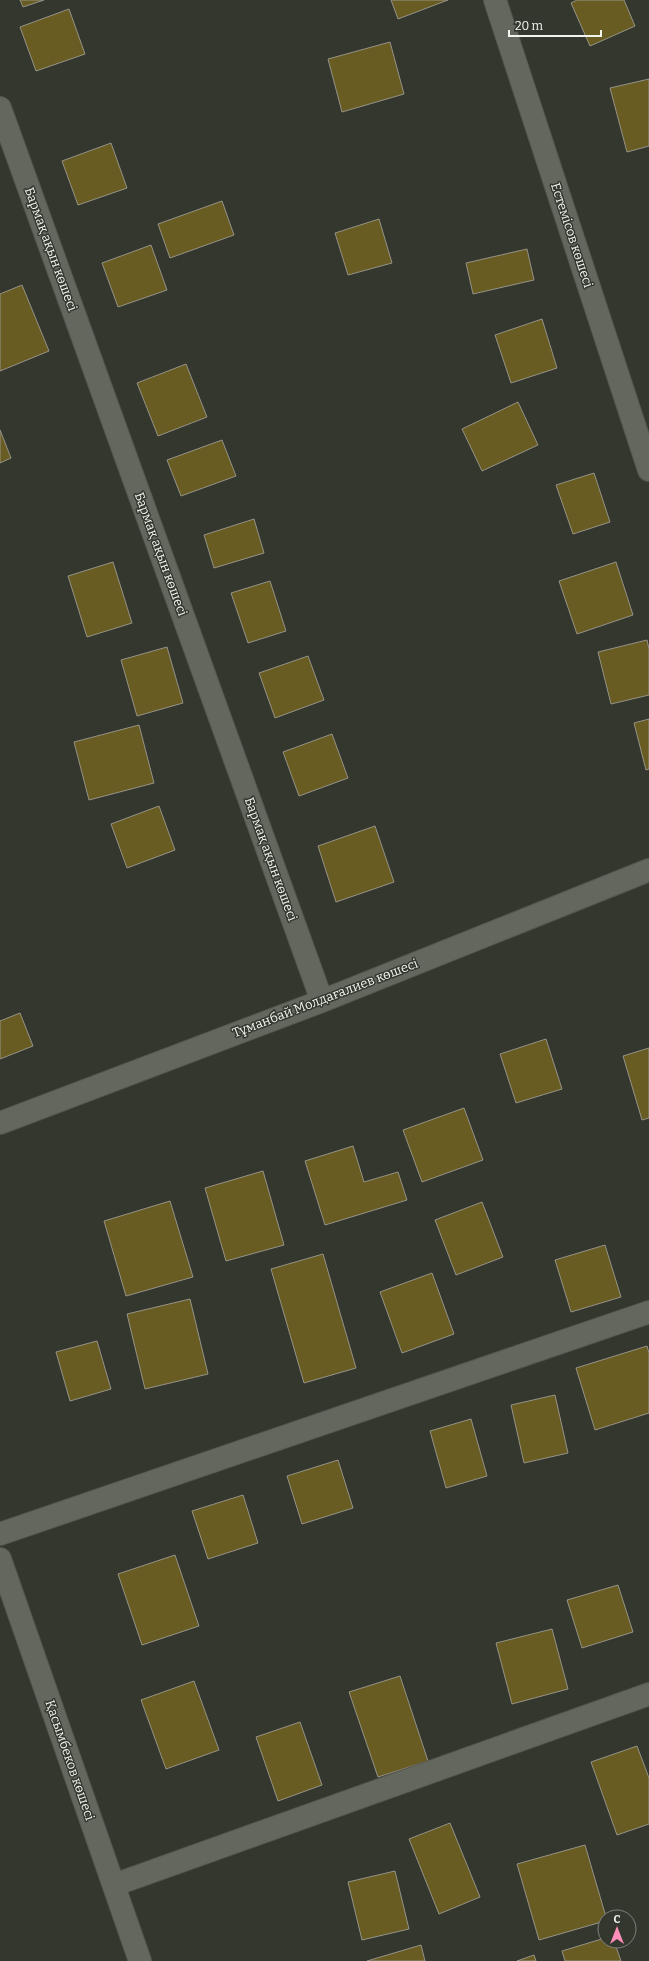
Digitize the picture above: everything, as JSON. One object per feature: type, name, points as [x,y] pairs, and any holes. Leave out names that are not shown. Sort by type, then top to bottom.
[{"type":"street","name":"Естемісов көшесі","points":[[495,0],[649,470]]},
{"type":"street","name":"Бармақ ақын көшесі","points":[[0,108],[322,1000]]},
{"type":"street","name":"Тұманбай Молдағалиев көшесі","points":[[0,1123],[322,1000],[649,870]]},
{"type":"street","points":[[0,1534],[649,1312]]},
{"type":"street","name":"Қасымбеков көшесі","points":[[0,1559],[140,1961]]},
{"type":"street","points":[[114,1885],[649,1694]]},
{"type":"building","points":[[20,0],[44,0],[23,7]]},
{"type":"building","points":[[391,0],[448,0],[398,19]]},
{"type":"building","points":[[577,0],[624,0],[635,26],[590,46],[571,3]]},
{"type":"building","points":[[69,9],[85,54],[36,71],[20,27]]},
{"type":"building","points":[[390,42],[404,94],[342,112],[328,59]]},
{"type":"building","points":[[649,79],[649,146],[627,152],[610,88]]},
{"type":"building","points":[[111,143],[127,188],[78,205],[62,161]]},
{"type":"building","points":[[222,201],[234,235],[170,258],[158,224]]},
{"type":"building","points":[[379,219],[392,263],[348,275],[335,233]]},
{"type":"building","points":[[151,245],[167,290],[118,307],[102,263]]},
{"type":"building","points":[[527,249],[534,280],[473,294],[466,263]]},
{"type":"building","points":[[22,285],[49,351],[0,371],[0,294]]},
{"type":"building","points":[[542,319],[557,368],[511,383],[495,335]]},
{"type":"building","points":[[186,364],[207,417],[158,436],[137,383]]},
{"type":"building","points":[[518,402],[538,445],[482,471],[462,429]]},
{"type":"building","points":[[0,430],[11,458],[0,463]]},
{"type":"building","points":[[222,440],[236,476],[181,496],[167,460]]},
{"type":"building","points":[[594,473],[610,522],[573,534],[556,485]]},
{"type":"building","points":[[254,519],[264,553],[214,568],[204,535]]},
{"type":"building","points":[[113,562],[132,623],[87,637],[68,576]]},
{"type":"building","points":[[616,562],[633,615],[577,634],[559,581]]},
{"type":"building","points":[[270,581],[286,631],[248,643],[231,593]]},
{"type":"building","points":[[647,640],[649,649],[649,695],[611,704],[598,652]]},
{"type":"building","points":[[167,647],[183,703],[137,716],[121,660]]},
{"type":"building","points":[[308,656],[324,700],[275,718],[259,673]]},
{"type":"building","points":[[649,719],[649,769],[646,770],[634,723]]},
{"type":"building","points":[[139,725],[154,783],[89,800],[74,742]]},
{"type":"building","points":[[332,734],[348,778],[299,796],[283,752]]},
{"type":"building","points":[[159,806],[175,850],[127,868],[111,824]]},
{"type":"building","points":[[375,826],[394,882],[336,902],[318,846]]},
{"type":"building","points":[[20,1013],[33,1046],[0,1059],[0,1021]]},
{"type":"building","points":[[546,1039],[562,1089],[516,1103],[500,1054]]},
{"type":"building","points":[[649,1048],[649,1118],[642,1120],[623,1056]]},
{"type":"building","points":[[464,1108],[483,1160],[422,1182],[403,1130]]},
{"type":"building","points":[[353,1146],[364,1182],[398,1172],[407,1200],[325,1225],[305,1161]]},
{"type":"building","points":[[263,1171],[284,1245],[226,1261],[205,1188]]},
{"type":"building","points":[[170,1201],[193,1277],[126,1296],[104,1221]]},
{"type":"building","points":[[482,1202],[503,1257],[456,1275],[435,1220]]},
{"type":"building","points":[[605,1245],[621,1297],[571,1312],[555,1260]]},
{"type":"building","points":[[323,1254],[356,1368],[304,1383],[271,1269]]},
{"type":"building","points":[[432,1273],[454,1334],[402,1353],[380,1292]]},
{"type":"building","points":[[190,1299],[208,1374],[145,1389],[127,1314]]},
{"type":"building","points":[[97,1341],[111,1389],[70,1401],[56,1352]]},
{"type":"building","points":[[647,1346],[649,1353],[649,1413],[595,1430],[576,1368]]},
{"type":"building","points":[[555,1395],[568,1453],[524,1463],[511,1405]]},
{"type":"building","points":[[471,1419],[487,1476],[446,1488],[430,1431]]},
{"type":"building","points":[[338,1460],[353,1508],[302,1524],[287,1476]]},
{"type":"building","points":[[243,1495],[258,1543],[208,1559],[192,1511]]},
{"type":"building","points":[[175,1555],[199,1626],[142,1645],[118,1574]]},
{"type":"building","points":[[618,1585],[633,1632],[582,1648],[567,1600]]},
{"type":"building","points":[[552,1629],[568,1689],[512,1704],[496,1643]]},
{"type":"building","points":[[400,1676],[428,1761],[378,1777],[349,1692]]},
{"type":"building","points":[[194,1681],[219,1750],[166,1769],[141,1700]]},
{"type":"building","points":[[300,1722],[322,1785],[278,1801],[256,1737]]},
{"type":"building","points":[[637,1746],[649,1778],[649,1824],[617,1835],[591,1762]]},
{"type":"building","points":[[450,1823],[480,1897],[439,1914],[409,1839]]},
{"type":"building","points":[[585,1845],[604,1909],[597,1909],[597,1923],[539,1940],[517,1864]]},
{"type":"building","points":[[395,1871],[409,1929],[362,1940],[348,1882]]},
{"type":"building","points":[[597,1940],[597,1949],[617,1949],[621,1961],[565,1961],[562,1951]]},
{"type":"building","points":[[421,1945],[425,1961],[367,1961]]},
{"type":"building","points":[[534,1955],[536,1961],[517,1961]]}]
